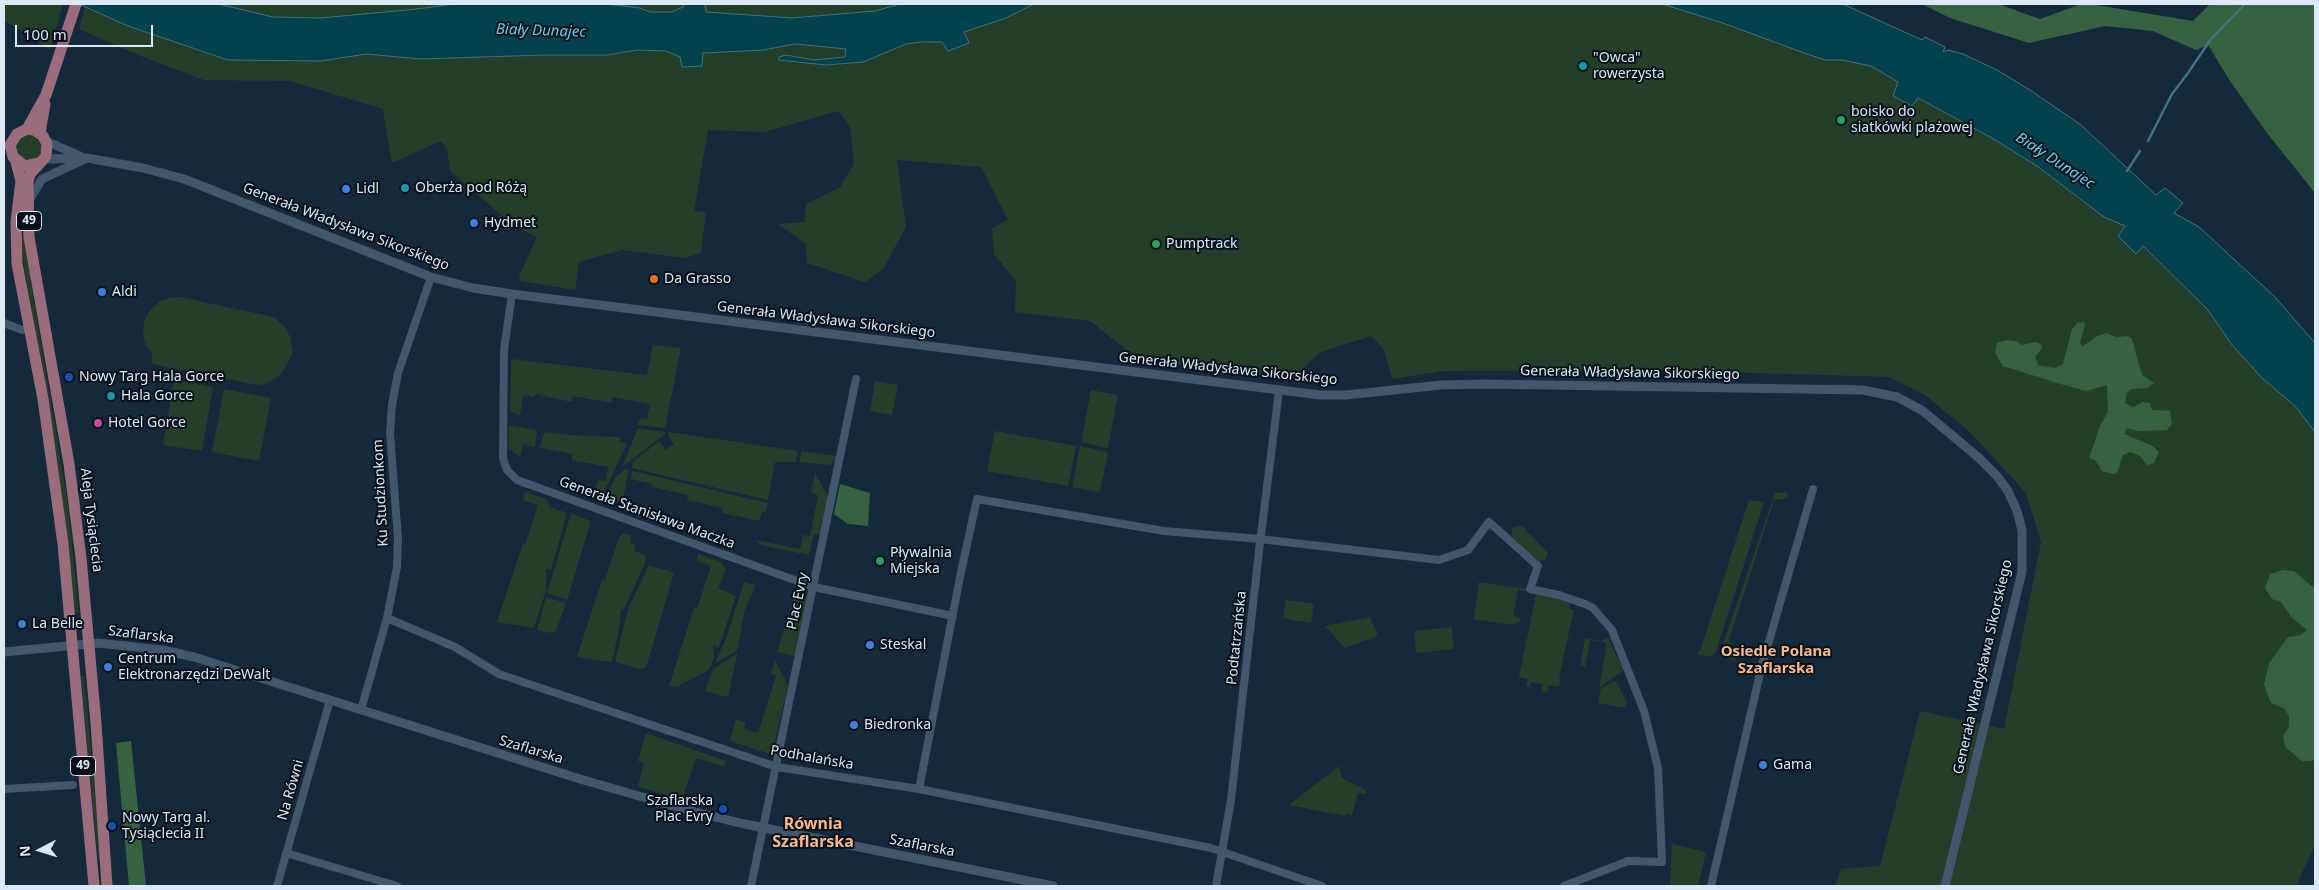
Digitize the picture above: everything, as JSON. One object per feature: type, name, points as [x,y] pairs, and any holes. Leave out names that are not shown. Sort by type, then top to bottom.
[{"type":"main road","name":"49","points":[[76,4],[46,95],[26,129],[8,139],[11,156],[21,181],[16,222],[17,264],[54,473],[73,645],[94,886]]},
{"type":"main road","name":"49","points":[[42,161],[47,152],[43,137],[46,95]]},
{"type":"main road","points":[[26,129],[43,137]]},
{"type":"main road","points":[[11,156],[24,166],[42,161]]},
{"type":"main road","name":"Aleja Tysiąclecia","points":[[42,161],[30,174],[28,188],[31,251],[69,464],[81,558],[107,886]]},
{"type":"street","name":"Generała Władysława Sikorskiego","points":[[43,137],[56,147],[87,158],[143,168],[203,185],[431,278],[473,288],[512,294],[1279,391],[1346,395],[1458,384],[1863,390],[1897,397],[1923,411],[1979,458],[2002,484],[2017,511],[2024,545],[2022,572],[1945,886]]},
{"type":"street","name":"Generała Władysława Sikorskiego","points":[[42,161],[87,158]]},
{"type":"street","points":[[29,200],[42,179],[87,158]]},
{"type":"street","name":"Ku Studzionkom","points":[[361,710],[388,618],[396,567],[398,540],[391,453],[392,405],[398,373],[431,278]]},
{"type":"street","name":"Generała Stanisława Maczka","points":[[512,294],[504,350],[502,458],[507,470],[517,480],[814,587],[953,616]]},
{"type":"street","points":[[4,323],[22,330],[30,329]]},
{"type":"street","name":"Plac Evry","points":[[751,886],[856,379]]},
{"type":"street","name":"Podtatrzańska","points":[[1216,886],[1231,800],[1260,539],[1279,391]]},
{"type":"street","points":[[1711,886],[1761,669],[1813,489]]},
{"type":"street","points":[[919,789],[977,499],[1164,531],[1260,539],[1439,560],[1468,550],[1489,522],[1538,566],[1530,590],[1559,594],[1585,604],[1593,608],[1612,630],[1644,711],[1658,768],[1662,862],[1628,861],[1564,886]]},
{"type":"street","name":"Podhalańska","points":[[388,618],[455,646],[499,674],[777,767],[919,789],[1223,851],[1322,886]]},
{"type":"street","name":"Szaflarska","points":[[4,652],[89,644],[128,645],[170,652],[330,700],[621,792],[764,828],[1053,886]]},
{"type":"street","name":"Na Równi","points":[[277,886],[330,700]]},
{"type":"street","points":[[4,789],[73,785]]},
{"type":"street","points":[[286,853],[397,886]]},
{"type":"shaded area","points":[[4,4],[63,4],[50,50],[4,20]]},
{"type":"shaded area","points":[[218,4],[453,4],[321,18],[271,17]]},
{"type":"shaded area","points":[[607,4],[684,4],[683,7],[672,12],[650,12],[640,8]]},
{"type":"shaded area","points":[[705,4],[900,4],[875,11],[792,18],[705,12]]},
{"type":"shaded area","points":[[1034,4],[1662,4],[1720,22],[1825,60],[1842,60],[1871,66],[1898,82],[1893,96],[1911,106],[1917,98],[1992,138],[2037,166],[2104,217],[2125,226],[2119,236],[2136,254],[2142,246],[2208,310],[2232,345],[2262,378],[2295,406],[2315,432],[2315,845],[2296,886],[1835,886],[1841,869],[1880,866],[1920,711],[2004,729],[2041,542],[2026,493],[1970,432],[1925,395],[1889,377],[1654,370],[1443,371],[1392,379],[1384,350],[1371,336],[1321,352],[1293,377],[1275,377],[1139,360],[1090,321],[1015,312],[1016,281],[994,254],[992,228],[1008,220],[981,167],[897,160],[906,227],[883,269],[865,282],[807,263],[806,244],[778,224],[805,222],[806,204],[840,187],[854,164],[850,127],[839,111],[765,132],[708,130],[694,211],[706,212],[701,253],[685,258],[622,250],[579,262],[575,290],[520,281],[519,276],[537,237],[514,226],[450,171],[447,149],[441,141],[392,163],[383,109],[290,81],[204,80],[143,57],[79,29],[85,7],[128,26],[228,60],[259,61],[321,61],[366,54],[421,59],[608,55],[637,50],[666,51],[680,57],[682,67],[702,66],[703,53],[763,50],[795,44],[846,49],[845,57],[814,60],[786,55],[779,60],[826,65],[863,62],[906,44],[921,42],[942,42],[948,51],[964,32],[1006,18]]},
{"type":"shaded area","points":[[1922,4],[1998,4],[2040,19],[2081,4],[2090,4],[2193,21],[2210,4],[2315,4],[2315,193],[2267,133],[2230,81],[2208,45],[2196,50],[2153,31],[2105,26],[2029,43],[1950,18]]},
{"type":"shaded area","points":[[29,135],[38,139],[42,148],[38,157],[29,161],[20,157],[16,148],[20,139]]},
{"type":"shaded area","points":[[24,208],[31,285],[67,498],[79,613],[75,613],[57,456],[24,267],[22,245]]},
{"type":"shaded area","points":[[180,297],[274,317],[285,327],[290,337],[293,352],[285,368],[279,376],[267,383],[257,385],[152,364],[152,353],[146,346],[143,334],[144,321],[150,310],[159,302],[169,298]]},
{"type":"shaded area","points":[[2084,322],[2085,325],[2080,343],[2083,346],[2097,336],[2107,333],[2116,337],[2128,336],[2132,339],[2142,375],[2154,383],[2148,388],[2131,389],[2127,393],[2125,403],[2133,407],[2143,402],[2150,403],[2152,410],[2170,411],[2172,424],[2167,430],[2139,431],[2127,428],[2124,434],[2151,445],[2159,452],[2154,463],[2147,465],[2140,456],[2130,452],[2123,455],[2117,473],[2113,474],[2102,471],[2095,460],[2089,458],[2100,426],[2108,412],[2107,385],[2086,391],[2057,383],[2003,366],[1995,353],[1997,343],[2006,340],[2016,341],[2022,345],[2035,342],[2041,344],[2042,348],[2035,357],[2038,365],[2055,368],[2063,364],[2072,329],[2077,323]]},
{"type":"shaded area","points":[[653,345],[681,348],[665,428],[638,425],[640,418],[647,419],[650,404],[613,397],[611,403],[573,396],[572,402],[535,394],[534,397],[523,395],[520,415],[510,412],[511,359],[647,375]]},
{"type":"shaded area","points":[[174,380],[213,387],[202,451],[163,445]]},
{"type":"shaded area","points":[[875,381],[898,385],[892,415],[870,411]]},
{"type":"shaded area","points":[[224,389],[271,398],[259,461],[212,452]]},
{"type":"shaded area","points":[[1091,390],[1118,395],[1108,448],[1081,442]]},
{"type":"shaded area","points":[[509,425],[537,430],[535,447],[523,444],[520,457],[508,448]]},
{"type":"shaded area","points":[[638,428],[665,432],[665,434],[622,467]]},
{"type":"shaded area","points":[[995,431],[1076,446],[1068,486],[987,471]]},
{"type":"shaded area","points":[[546,432],[620,437],[620,442],[627,444],[602,496],[594,494],[598,480],[606,481],[608,467],[572,460],[572,454],[540,448],[543,435]]},
{"type":"shaded area","points":[[669,432],[798,451],[796,462],[775,462],[768,500],[632,468],[633,462],[659,441],[666,450],[674,444],[668,436]]},
{"type":"shaded area","points":[[1080,446],[1108,452],[1100,492],[1072,487]]},
{"type":"shaded area","points":[[802,451],[836,456],[836,460],[828,465],[799,462]]},
{"type":"shaded area","points":[[625,469],[629,470],[622,503],[605,498],[615,478]]},
{"type":"shaded area","points":[[632,471],[768,503],[766,512],[762,512],[759,521],[722,513],[723,508],[687,500],[688,495],[652,487],[653,484],[630,479]]},
{"type":"shaded area","points":[[815,473],[828,496],[820,535],[814,534],[809,555],[761,545],[755,540],[800,549],[803,535],[810,536],[818,495],[811,493]]},
{"type":"shaded area","points":[[840,484],[870,493],[868,526],[848,524],[834,514]]},
{"type":"shaded area","points":[[525,492],[546,499],[550,507],[567,513],[551,570],[546,569],[546,590],[534,628],[497,622],[538,505],[523,500]]},
{"type":"shaded area","points":[[1787,492],[1788,498],[1774,500],[1729,640],[1731,645],[1739,650],[1737,658],[1735,660],[1721,657],[1720,653],[1775,493]]},
{"type":"shaded area","points":[[1749,500],[1764,502],[1716,651],[1712,656],[1698,655],[1697,653],[1700,651]]},
{"type":"shaded area","points":[[571,514],[591,521],[567,600],[547,593]]},
{"type":"shaded area","points":[[1522,526],[1548,553],[1545,560],[1539,561],[1511,537],[1513,527]]},
{"type":"shaded area","points":[[624,533],[632,536],[630,543],[636,545],[634,551],[646,555],[645,563],[624,609],[621,609],[612,662],[577,657],[602,580],[605,580],[619,537]]},
{"type":"shaded area","points":[[698,554],[721,562],[726,569],[718,588],[736,596],[719,647],[713,645],[714,658],[711,666],[707,671],[677,687],[669,686],[694,608],[697,609],[711,566],[697,561]]},
{"type":"shaded area","points":[[649,565],[674,573],[646,668],[639,669],[615,662],[628,609]]},
{"type":"shaded area","points":[[2284,570],[2294,571],[2315,589],[2315,760],[2310,761],[2302,761],[2285,747],[2283,736],[2289,727],[2289,717],[2285,709],[2271,703],[2264,685],[2269,663],[2288,637],[2301,635],[2307,630],[2292,618],[2281,602],[2272,599],[2265,588],[2270,574]]},
{"type":"shaded area","points":[[744,582],[756,585],[745,609],[737,651],[715,663],[727,636]]},
{"type":"shaded area","points":[[1479,582],[1527,589],[1526,591],[1518,590],[1513,616],[1520,618],[1520,621],[1513,625],[1474,619]]},
{"type":"shaded area","points":[[799,589],[805,591],[808,599],[795,656],[777,652],[793,599],[796,599]]},
{"type":"shaded area","points":[[1539,594],[1570,602],[1570,609],[1574,610],[1559,677],[1561,678],[1559,687],[1549,685],[1547,692],[1541,691],[1542,684],[1531,682],[1530,687],[1526,686],[1528,679],[1519,677],[1536,595]]},
{"type":"shaded area","points":[[546,597],[566,603],[556,631],[550,633],[537,630]]},
{"type":"shaded area","points":[[1286,600],[1314,604],[1311,623],[1283,618]]},
{"type":"shaded area","points":[[1370,617],[1378,636],[1345,648],[1325,626]]},
{"type":"shaded area","points":[[1452,627],[1454,649],[1416,653],[1414,631]]},
{"type":"shaded area","points":[[1607,637],[1624,670],[1599,688],[1607,645],[1604,642],[1590,640],[1585,667],[1580,666],[1585,638],[1601,641]]},
{"type":"shaded area","points":[[737,654],[728,697],[705,691],[713,669]]},
{"type":"shaded area","points":[[775,661],[788,685],[773,750],[770,754],[730,741],[736,719],[746,723],[744,729],[758,733],[776,676],[771,674]]},
{"type":"shaded area","points":[[81,676],[84,676],[101,859],[98,860]]},
{"type":"shaded area","points":[[1616,681],[1627,703],[1625,708],[1598,703],[1601,688]]},
{"type":"shaded area","points":[[646,733],[726,761],[724,767],[696,758],[682,799],[638,787],[644,763],[638,761]]},
{"type":"shaded area","points":[[131,741],[146,886],[129,886],[116,743]]},
{"type":"shaded area","points":[[1339,766],[1342,778],[1366,790],[1366,794],[1358,793],[1352,815],[1347,814],[1345,816],[1289,805]]},
{"type":"shaded area","points":[[1672,844],[1706,852],[1698,886],[1670,886]]},
{"type":"water","name":"Biały Dunajec","points":[[79,4],[218,4],[273,17],[321,18],[453,4],[607,4],[640,8],[650,12],[672,12],[683,7],[684,4],[705,4],[706,12],[792,18],[875,11],[900,4],[1034,4],[1006,18],[964,32],[969,43],[948,51],[942,42],[921,42],[906,44],[863,62],[826,65],[779,60],[779,57],[786,55],[814,60],[845,57],[846,49],[795,44],[763,50],[703,53],[702,66],[682,67],[680,57],[666,51],[637,50],[608,55],[421,59],[366,54],[321,61],[228,60],[128,26]]},
{"type":"water","name":"Biały Dunajec","points":[[1662,4],[1843,4],[1922,40],[1925,37],[1945,47],[1943,52],[1948,50],[1963,54],[1997,70],[2030,90],[2081,125],[2156,195],[2165,188],[2183,203],[2174,213],[2199,227],[2275,297],[2315,343],[2315,432],[2295,406],[2262,378],[2232,345],[2208,310],[2143,246],[2136,254],[2118,236],[2125,226],[2104,217],[2037,166],[1992,138],[1918,98],[1912,106],[1893,96],[1898,82],[1871,66],[1842,60],[1825,60],[1720,22]]},
{"type":"waterway","points":[[2148,141],[2172,94],[2211,39],[2245,4]]},
{"type":"waterway","points":[[2127,171],[2140,151]]},
{"type":"place","name":"\"Owca\" rowerzysta","points":[[1583,66]]},
{"type":"place","name":"boisko do siatkówki plażowej","points":[[1841,120]]},
{"type":"place","name":"Oberża pod Różą","points":[[405,188]]},
{"type":"place","name":"Lidl","points":[[346,189]]},
{"type":"place","name":"Hydmet","points":[[474,223]]},
{"type":"place","name":"Pumptrack","points":[[1156,244]]},
{"type":"place","name":"Da Grasso","points":[[654,279]]},
{"type":"place","name":"Aldi","points":[[102,292]]},
{"type":"place","name":"Nowy Targ Hala Gorce","points":[[69,377]]},
{"type":"place","name":"Hala Gorce","points":[[111,396]]},
{"type":"place","name":"Hotel Gorce","points":[[98,423]]},
{"type":"place","name":"Pływalnia Miejska","points":[[880,561]]},
{"type":"place","name":"La Belle","points":[[22,624]]},
{"type":"place","name":"Steskal","points":[[870,645]]},
{"type":"place","name":"Centrum Elektronarzędzi DeWalt","points":[[108,667]]},
{"type":"place","name":"Biedronka","points":[[854,725]]},
{"type":"place","name":"Gama","points":[[1763,765]]},
{"type":"place","name":"Szaflarska Plac Evry","points":[[723,809]]},
{"type":"place","name":"Nowy Targ al. Tysiąclecia II","points":[[112,826]]},
{"type":"district","name":"Osiedle Polana Szaflarska","points":[[1776,660]]},
{"type":"district","name":"Równia Szaflarska","points":[[813,833]]}]
